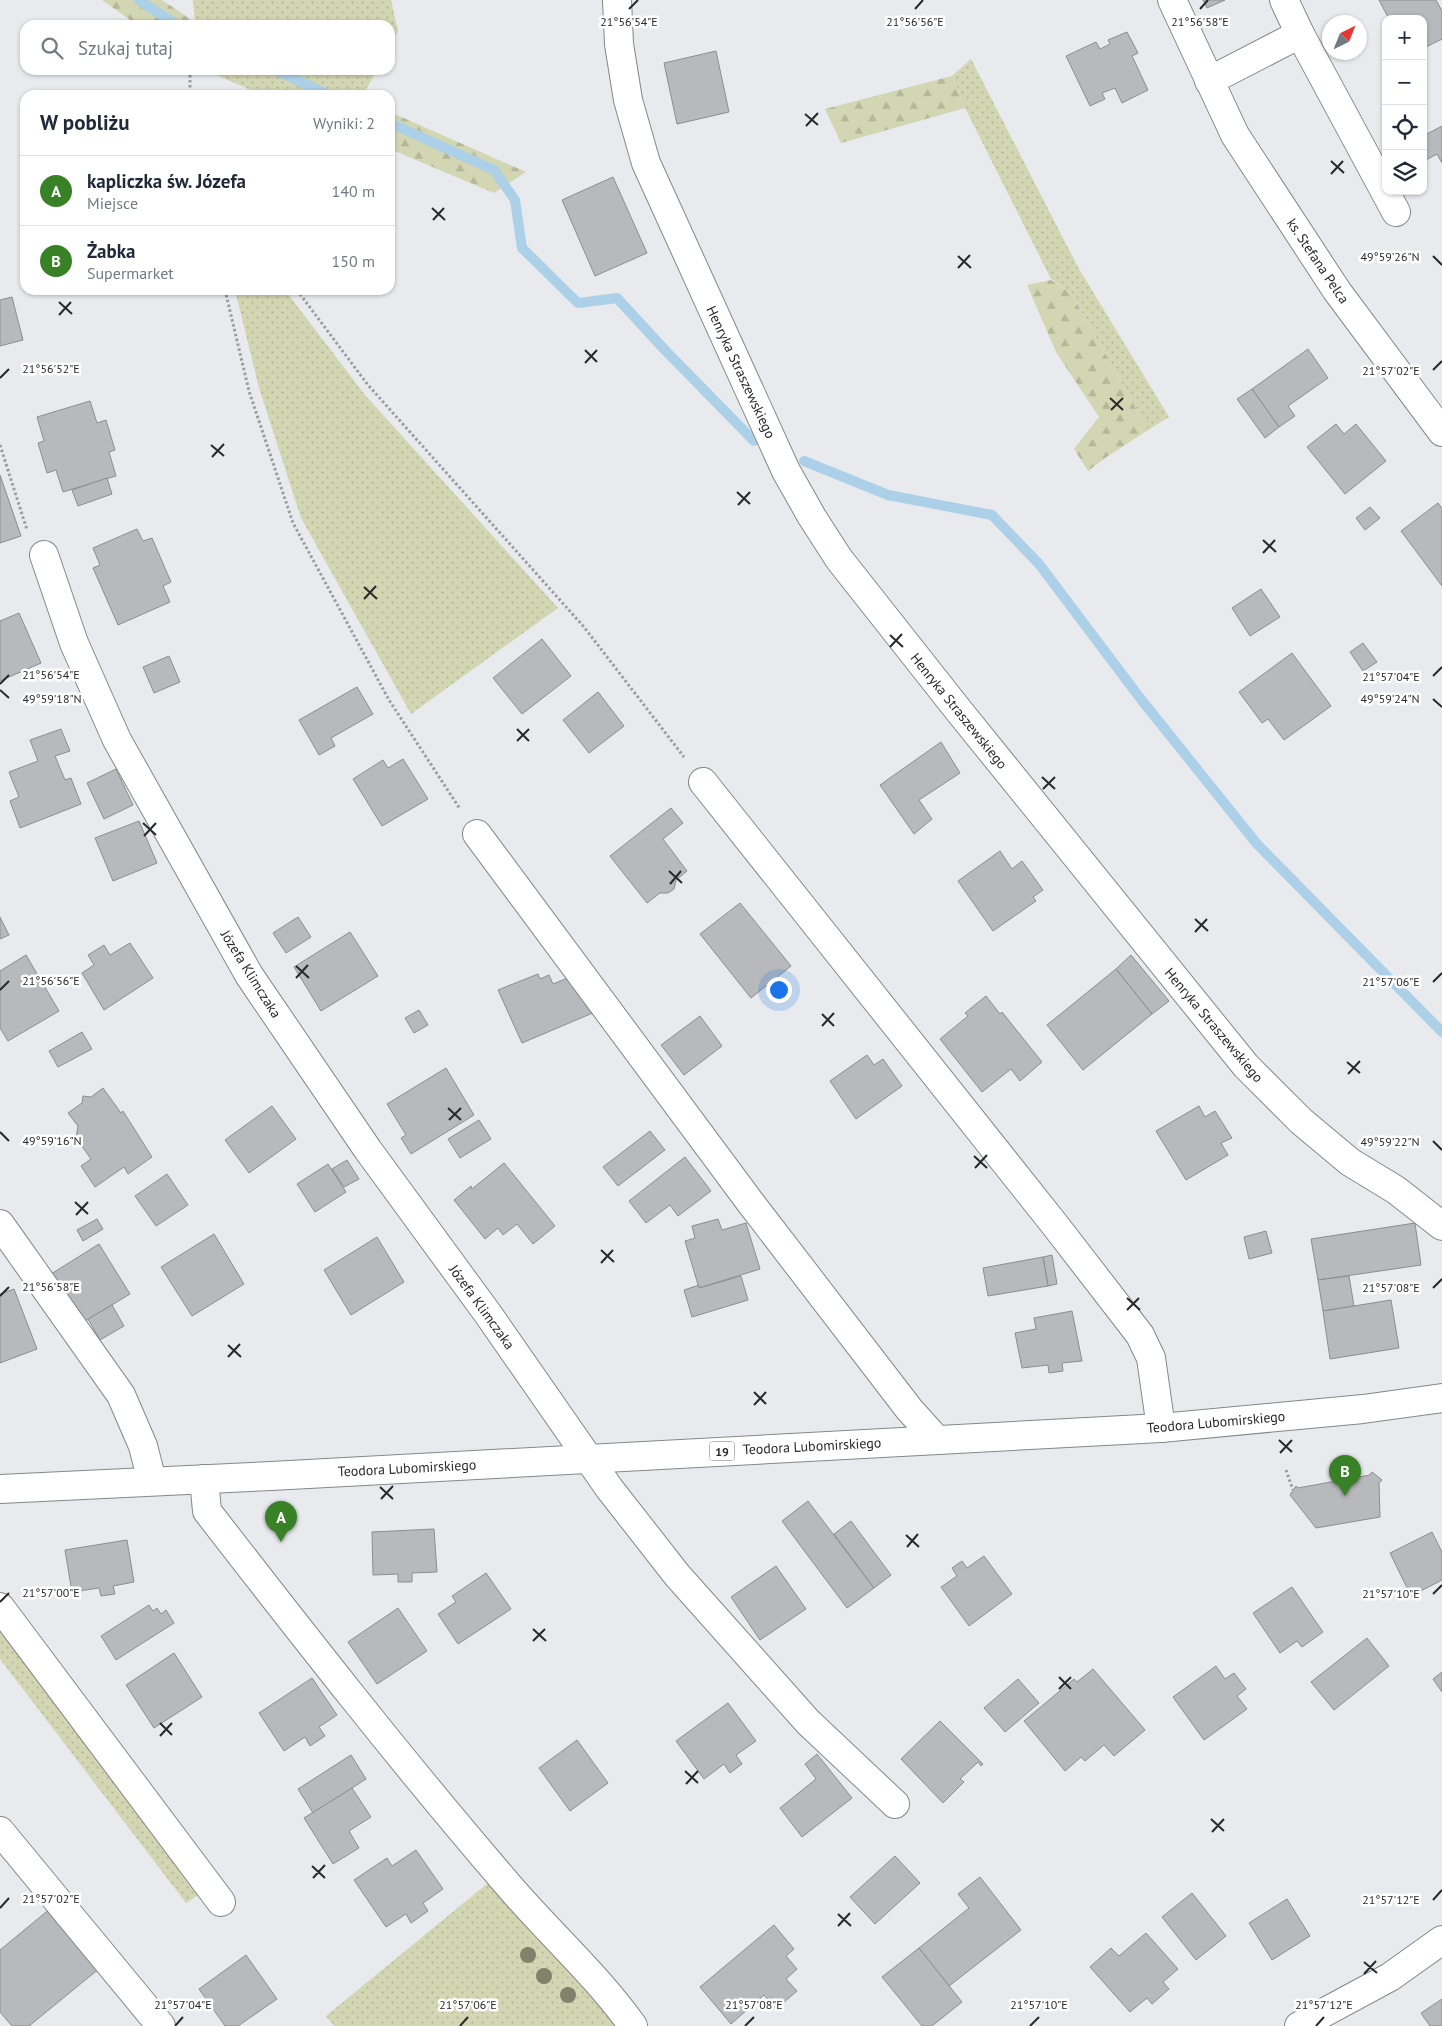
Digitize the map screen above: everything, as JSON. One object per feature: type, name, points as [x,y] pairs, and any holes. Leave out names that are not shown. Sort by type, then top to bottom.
[{"type":"main road","name":"Henryka Straszewskiego","points":[[617,0],[619,44],[628,100],[646,163],[786,471],[839,559],[959,711],[1246,1066],[1301,1121],[1350,1162],[1396,1190],[1442,1226]]},
{"type":"main road","name":"ks. Stefana Pelca","points":[[1172,0],[1235,135],[1337,291],[1442,432]]},
{"type":"main road","points":[[1284,0],[1300,34],[1396,212]]},
{"type":"main road","points":[[1209,81],[1300,34]]},
{"type":"main road","name":"Józefa Klimczaka","points":[[44,555],[74,643],[117,740],[250,975],[368,1150],[482,1306],[609,1488],[684,1582],[808,1722],[895,1804]]},
{"type":"main road","points":[[703,782],[1055,1225],[1140,1335],[1151,1358],[1161,1428]]},
{"type":"main road","points":[[477,834],[755,1210],[909,1409],[936,1439]]},
{"type":"main road","points":[[0,1224],[121,1395],[143,1446],[152,1481]]},
{"type":"main road","name":"Teodora Lubomirskiego","points":[[0,1489],[1161,1428],[1363,1409],[1442,1398]]},
{"type":"main road","points":[[204,1479],[207,1511],[342,1685],[504,1880],[616,2003],[633,2026]]},
{"type":"main road","points":[[0,1607],[222,1902]]},
{"type":"main road","points":[[0,1831],[161,2026]]},
{"type":"main road","points":[[1299,2026],[1390,1977],[1442,1940]]},
{"type":"path","points":[[190,75],[190,90]]},
{"type":"path","points":[[226,295],[249,391],[293,523],[389,700],[477,834]]},
{"type":"path","points":[[301,295],[368,385],[584,627],[703,782]]},
{"type":"path","points":[[0,445],[31,545],[44,555]]},
{"type":"path","points":[[1286,1470],[1293,1490]]},
{"type":"green space","points":[[102,0],[162,0],[192,20],[130,20]]},
{"type":"green space","points":[[193,0],[391,0],[398,31],[395,37],[395,20],[195,20]]},
{"type":"green space","points":[[971,59],[1079,269],[1169,417],[1148,430],[1071,293],[1051,279],[965,108],[952,76]]},
{"type":"green space","points":[[216,75],[374,75],[366,90],[251,90]]},
{"type":"green space","points":[[952,76],[965,108],[841,143],[825,109]]},
{"type":"green space","points":[[395,114],[526,172],[494,193],[395,151]]},
{"type":"green space","points":[[1051,280],[1071,293],[1148,430],[1088,471],[1074,449],[1099,417],[1056,352],[1027,285]]},
{"type":"green space","points":[[236,295],[289,295],[365,395],[558,608],[411,714],[301,518],[259,388]]},
{"type":"green space","points":[[0,1622],[203,1892],[186,1903],[0,1659]]},
{"type":"green space","points":[[488,1883],[619,2026],[334,2026],[326,2016]]},
{"type":"building","points":[[1203,0],[1225,0],[1207,8]]},
{"type":"building","points":[[1379,0],[1436,0],[1442,11],[1442,39],[1427,46],[1427,15],[1387,15]]},
{"type":"building","points":[[1127,32],[1138,53],[1132,56],[1148,90],[1122,103],[1115,88],[1102,93],[1105,99],[1090,106],[1066,56],[1096,42],[1100,49],[1110,44],[1108,40]]},
{"type":"building","points":[[716,51],[729,112],[677,124],[664,63]]},
{"type":"building","points":[[1442,126],[1442,163],[1437,154],[1427,159],[1427,134]]},
{"type":"building","points":[[613,177],[647,253],[595,276],[562,200]]},
{"type":"building","points":[[12,297],[23,340],[0,346],[0,300]]},
{"type":"building","points":[[1308,349],[1328,378],[1288,406],[1295,416],[1279,427],[1252,389]]},
{"type":"building","points":[[1252,389],[1279,427],[1265,438],[1237,399]]},
{"type":"building","points":[[90,401],[97,423],[106,420],[115,450],[109,452],[116,476],[63,492],[56,470],[47,473],[38,443],[44,441],[37,417]]},
{"type":"building","points":[[1336,424],[1344,434],[1356,424],[1386,461],[1345,494],[1307,447]]},
{"type":"building","points":[[0,475],[21,536],[0,543]]},
{"type":"building","points":[[107,478],[112,494],[78,506],[72,490]]},
{"type":"building","points":[[1438,503],[1442,508],[1442,586],[1401,531]]},
{"type":"building","points":[[1370,507],[1380,518],[1365,530],[1356,518]]},
{"type":"building","points":[[137,529],[143,541],[152,538],[171,582],[163,586],[170,602],[118,625],[93,568],[100,565],[93,548]]},
{"type":"building","points":[[1261,589],[1280,617],[1250,636],[1232,608]]},
{"type":"building","points":[[19,613],[41,663],[0,681],[0,621]]},
{"type":"building","points":[[542,639],[571,676],[522,714],[493,678]]},
{"type":"building","points":[[1363,643],[1377,662],[1363,671],[1350,652]]},
{"type":"building","points":[[1292,653],[1331,706],[1284,740],[1268,719],[1262,723],[1239,692]]},
{"type":"building","points":[[169,656],[180,682],[154,693],[143,667]]},
{"type":"building","points":[[357,687],[373,714],[331,738],[335,746],[319,755],[299,720]]},
{"type":"building","points":[[598,692],[624,726],[589,753],[563,720]]},
{"type":"building","points":[[61,729],[70,751],[55,756],[65,780],[71,778],[81,804],[20,828],[10,801],[19,797],[9,772],[38,761],[30,740]]},
{"type":"building","points":[[941,742],[960,773],[919,800],[932,819],[914,834],[880,785]]},
{"type":"building","points":[[403,759],[428,799],[382,826],[353,779],[383,760],[388,768]]},
{"type":"building","points":[[116,769],[133,805],[104,819],[87,783]]},
{"type":"building","points":[[671,808],[683,823],[663,839],[687,871],[676,880],[674,889],[668,893],[660,893],[647,903],[610,856]]},
{"type":"building","points":[[139,821],[157,863],[113,881],[95,838]]},
{"type":"building","points":[[1000,851],[1012,869],[1022,861],[1043,890],[1033,897],[1036,901],[993,931],[958,881]]},
{"type":"building","points":[[740,903],[791,966],[751,998],[700,934]]},
{"type":"building","points":[[0,917],[9,935],[0,939]]},
{"type":"building","points":[[298,917],[311,937],[286,953],[273,933]]},
{"type":"building","points":[[350,932],[378,976],[321,1011],[294,967]]},
{"type":"building","points":[[130,943],[153,978],[104,1010],[82,973],[94,965],[88,955],[104,945],[110,955]]},
{"type":"building","points":[[26,955],[59,1011],[8,1041],[0,1028],[0,971]]},
{"type":"building","points":[[1131,955],[1169,1001],[1152,1014],[1116,969]]},
{"type":"building","points":[[1116,969],[1152,1014],[1083,1070],[1047,1025]]},
{"type":"building","points":[[538,974],[540,979],[549,975],[553,984],[570,977],[595,1012],[522,1043],[498,990]]},
{"type":"building","points":[[986,996],[1000,1014],[1002,1012],[1042,1062],[1020,1081],[1011,1069],[982,1092],[940,1039],[968,1016],[965,1013]]},
{"type":"building","points":[[419,1010],[428,1025],[414,1033],[405,1018]]},
{"type":"building","points":[[700,1016],[722,1046],[684,1075],[661,1045]]},
{"type":"building","points":[[82,1032],[92,1049],[58,1067],[49,1051]]},
{"type":"building","points":[[867,1055],[874,1065],[883,1059],[902,1086],[856,1119],[830,1081]]},
{"type":"building","points":[[446,1068],[474,1115],[411,1154],[401,1138],[406,1135],[387,1104]]},
{"type":"building","points":[[103,1088],[121,1113],[123,1111],[152,1157],[128,1174],[124,1167],[95,1187],[81,1166],[91,1159],[76,1138],[78,1126],[68,1113],[82,1103],[83,1096],[91,1097]]},
{"type":"building","points":[[272,1106],[296,1139],[249,1173],[225,1140]]},
{"type":"building","points":[[1199,1106],[1205,1117],[1215,1111],[1232,1138],[1221,1143],[1228,1155],[1186,1180],[1156,1131]]},
{"type":"building","points":[[479,1120],[491,1139],[460,1158],[448,1139]]},
{"type":"building","points":[[650,1131],[665,1150],[618,1186],[603,1167]]},
{"type":"building","points":[[685,1157],[711,1191],[678,1216],[670,1205],[646,1223],[629,1201]]},
{"type":"building","points":[[347,1160],[359,1179],[344,1187],[332,1169]]},
{"type":"building","points":[[504,1163],[555,1226],[533,1244],[517,1224],[503,1235],[498,1228],[485,1239],[454,1200],[471,1186],[472,1189]]},
{"type":"building","points":[[328,1164],[346,1192],[315,1212],[297,1184]]},
{"type":"building","points":[[167,1174],[188,1205],[156,1226],[135,1196]]},
{"type":"building","points":[[97,1219],[103,1229],[83,1241],[77,1230]]},
{"type":"building","points":[[718,1219],[722,1230],[746,1223],[760,1269],[699,1288],[685,1241],[695,1238],[692,1226]]},
{"type":"building","points":[[1415,1223],[1421,1265],[1318,1280],[1311,1239]]},
{"type":"building","points":[[1266,1231],[1272,1253],[1249,1259],[1244,1237]]},
{"type":"building","points":[[214,1234],[244,1284],[192,1316],[161,1267]]},
{"type":"building","points":[[377,1237],[404,1282],[351,1315],[324,1270]]},
{"type":"building","points":[[99,1244],[130,1294],[82,1323],[51,1274]]},
{"type":"building","points":[[1052,1255],[1057,1284],[1048,1286],[1043,1257]]},
{"type":"building","points":[[1043,1257],[1048,1286],[988,1296],[983,1268]]},
{"type":"building","points":[[741,1276],[748,1300],[692,1317],[684,1290],[699,1285],[699,1288]]},
{"type":"building","points":[[1349,1276],[1354,1306],[1323,1311],[1318,1280]]},
{"type":"building","points":[[14,1289],[37,1349],[0,1363],[0,1294]]},
{"type":"building","points":[[1391,1300],[1399,1348],[1330,1359],[1323,1311]]},
{"type":"building","points":[[112,1305],[124,1326],[100,1340],[88,1319]]},
{"type":"building","points":[[1072,1311],[1082,1361],[1062,1363],[1063,1371],[1049,1373],[1048,1365],[1022,1368],[1015,1333],[1036,1329],[1034,1318]]},
{"type":"building","points":[[1372,1472],[1382,1480],[1379,1483],[1380,1517],[1316,1528],[1290,1495],[1296,1486],[1298,1488],[1370,1475]]},
{"type":"building","points":[[808,1501],[874,1588],[847,1608],[782,1521]]},
{"type":"building","points":[[851,1521],[891,1575],[874,1588],[834,1534]]},
{"type":"building","points":[[434,1529],[437,1572],[412,1573],[412,1582],[398,1582],[398,1574],[373,1575],[372,1532]]},
{"type":"building","points":[[1432,1532],[1442,1552],[1442,1580],[1411,1596],[1390,1553]]},
{"type":"building","points":[[127,1540],[134,1582],[113,1586],[115,1594],[101,1596],[99,1588],[72,1592],[65,1550]]},
{"type":"building","points":[[984,1556],[1012,1594],[969,1626],[941,1587],[957,1576],[952,1568],[962,1561],[967,1568]]},
{"type":"building","points":[[776,1566],[806,1609],[760,1640],[731,1597]]},
{"type":"building","points":[[486,1573],[511,1609],[458,1644],[438,1614],[456,1602],[452,1596]]},
{"type":"building","points":[[1292,1587],[1323,1632],[1302,1647],[1297,1641],[1280,1653],[1253,1613]]},
{"type":"building","points":[[149,1605],[153,1611],[157,1608],[161,1614],[166,1610],[174,1623],[116,1660],[101,1636]]},
{"type":"building","points":[[398,1608],[427,1651],[377,1684],[348,1642]]},
{"type":"building","points":[[1367,1638],[1389,1666],[1334,1710],[1311,1682]]},
{"type":"building","points":[[174,1653],[202,1697],[154,1728],[126,1685]]},
{"type":"building","points":[[1216,1666],[1225,1679],[1234,1673],[1246,1689],[1237,1696],[1247,1709],[1204,1740],[1173,1697]]},
{"type":"building","points":[[1093,1669],[1145,1730],[1114,1756],[1104,1745],[1085,1761],[1081,1757],[1065,1771],[1024,1721],[1074,1679],[1077,1682]]},
{"type":"building","points":[[1442,1672],[1442,1692],[1433,1679]]},
{"type":"building","points":[[312,1678],[337,1715],[319,1727],[325,1736],[310,1746],[305,1737],[284,1751],[259,1713]]},
{"type":"building","points":[[1018,1679],[1039,1703],[1005,1732],[984,1708]]},
{"type":"building","points":[[728,1703],[756,1741],[736,1755],[742,1764],[730,1773],[724,1764],[704,1779],[676,1741]]},
{"type":"building","points":[[940,1721],[983,1764],[981,1766],[978,1762],[960,1779],[964,1782],[943,1803],[901,1759]]},
{"type":"building","points":[[577,1740],[608,1783],[570,1811],[539,1768]]},
{"type":"building","points":[[817,1754],[852,1798],[802,1837],[780,1808],[816,1779],[805,1764]]},
{"type":"building","points":[[351,1755],[366,1779],[313,1813],[298,1789]]},
{"type":"building","points":[[352,1788],[371,1817],[349,1831],[359,1848],[333,1864],[304,1818]]},
{"type":"building","points":[[416,1850],[443,1889],[423,1903],[428,1911],[411,1923],[406,1914],[386,1927],[354,1880],[387,1858],[392,1866]]},
{"type":"building","points":[[895,1856],[920,1883],[875,1924],[850,1897]]},
{"type":"building","points":[[980,1877],[1021,1930],[949,1986],[919,1948],[969,1908],[958,1894]]},
{"type":"building","points":[[1192,1893],[1226,1936],[1196,1960],[1162,1917]]},
{"type":"building","points":[[1287,1899],[1310,1936],[1272,1960],[1249,1923]]},
{"type":"building","points":[[51,1908],[100,1968],[29,2026],[12,2026],[0,2012],[0,1950]]},
{"type":"building","points":[[774,1925],[794,1949],[786,1956],[797,1969],[786,1979],[797,1991],[776,2009],[764,1995],[731,2024],[700,1987]]},
{"type":"building","points":[[1146,1933],[1178,1969],[1163,1982],[1169,1989],[1152,2004],[1147,1998],[1130,2012],[1090,1967],[1111,1948],[1119,1956]]},
{"type":"building","points":[[919,1948],[962,2002],[932,2026],[922,2026],[882,1977]]},
{"type":"building","points":[[246,1955],[277,1999],[238,2026],[225,2026],[199,1989]]},
{"type":"building","points":[[1442,1999],[1442,2026],[1430,2026],[1421,2013]]},
{"type":"waterway","points":[[139,0],[169,20]]},
{"type":"waterway","points":[[286,75],[318,90]]},
{"type":"waterway","points":[[395,125],[494,170],[515,200],[522,248],[578,303],[617,298],[754,441]]},
{"type":"waterway","points":[[804,461],[888,495],[992,515],[1039,564],[1140,698],[1257,844],[1442,1032]]},
{"type":"place","name":"Żabka","points":[[1345,1496]]},
{"type":"place","name":"kapliczka św. Józefa","points":[[281,1542]]}]
